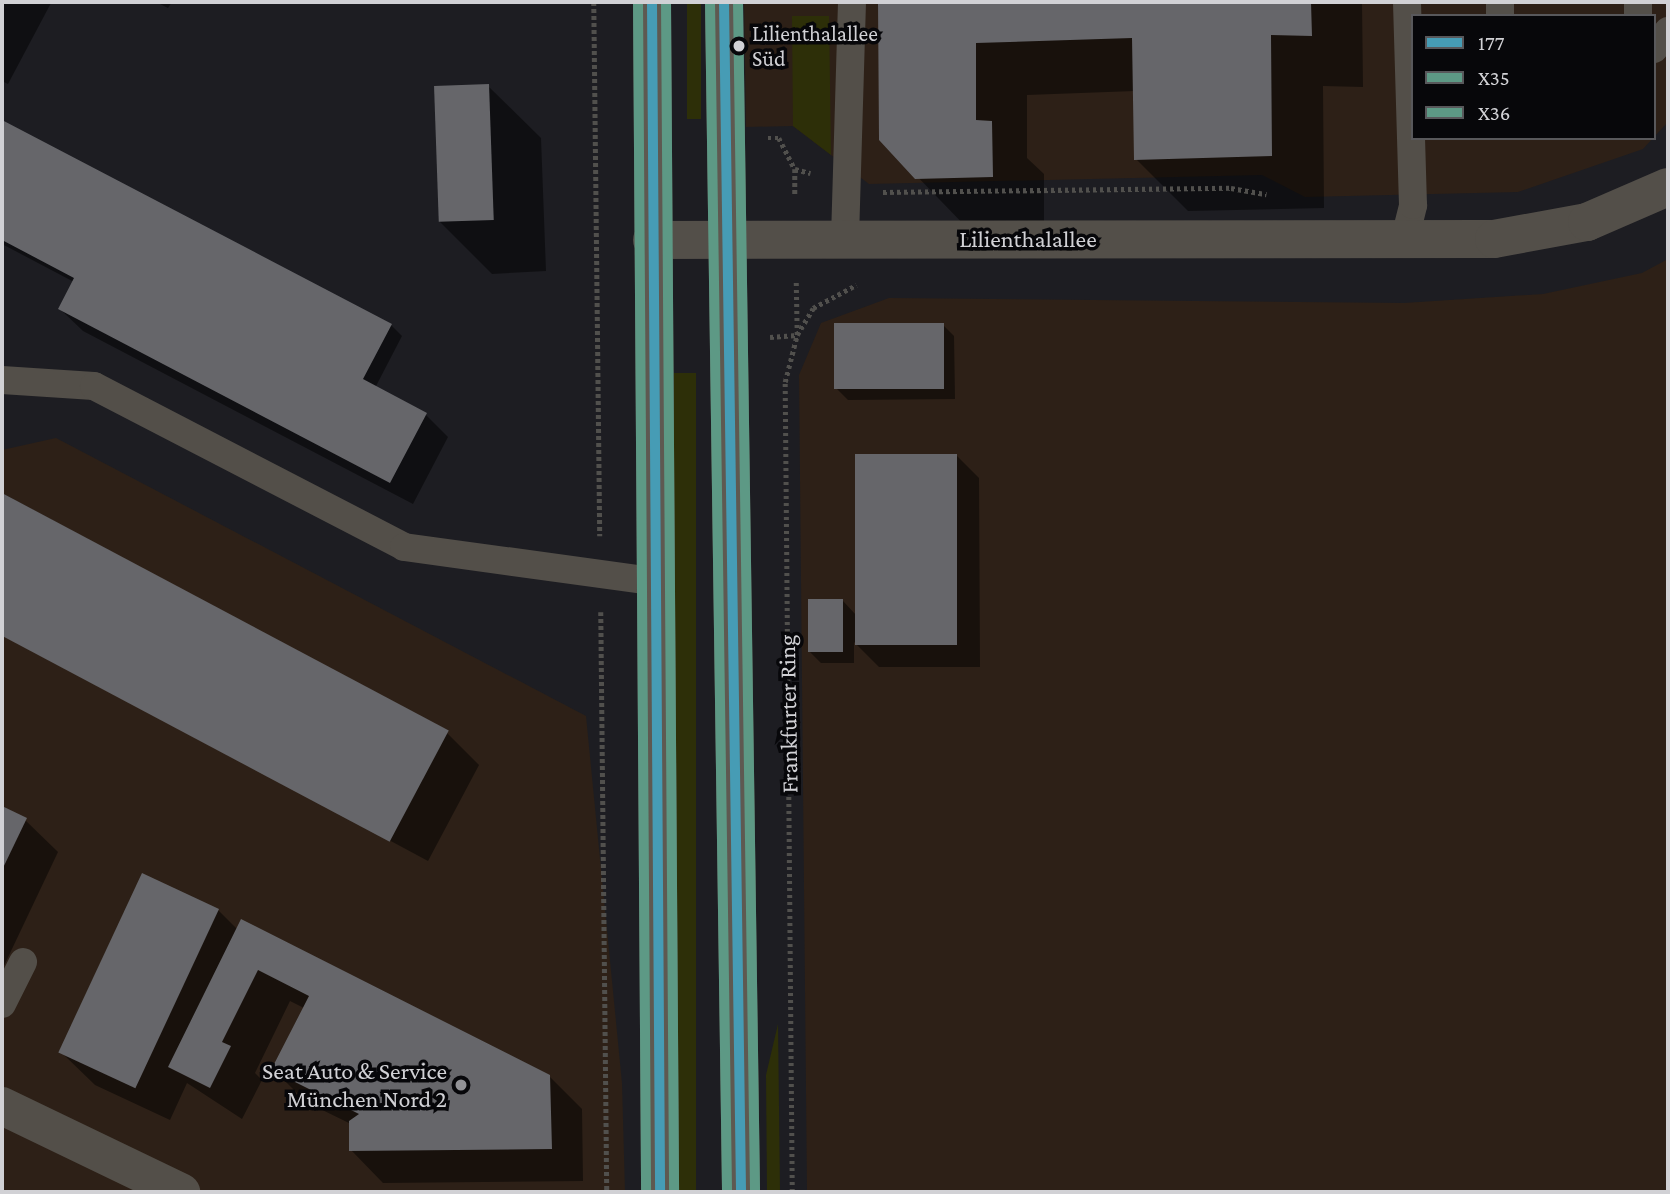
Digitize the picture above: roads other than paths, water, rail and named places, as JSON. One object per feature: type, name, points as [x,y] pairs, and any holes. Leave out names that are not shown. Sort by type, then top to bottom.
[{"type":"main road","points":[[652,2],[653,581],[660,1192]]},
{"type":"main road","points":[[724,2],[729,135],[741,1192]]},
{"type":"street","name":"Lilienthalallee","points":[[652,240],[845,238],[1404,242],[1524,237],[1587,222],[1668,187]]},
{"type":"street","points":[[2,1106],[181,1192]]},
{"type":"lane","points":[[845,238],[852,2]]},
{"type":"lane","points":[[1407,2],[1411,92]]},
{"type":"lane","points":[[1656,46],[1668,31]]},
{"type":"lane","points":[[1404,242],[1413,205],[1412,140]]},
{"type":"lane","points":[[2,380],[94,386],[404,547],[653,581]]},
{"type":"lane","points":[[2,1004],[23,962]]},
{"type":"place","name":"Lilienthalallee Süd","points":[[739,46]]},
{"type":"place","name":"Seat Auto & Service München Nord 2","points":[[461,1085]]}]
